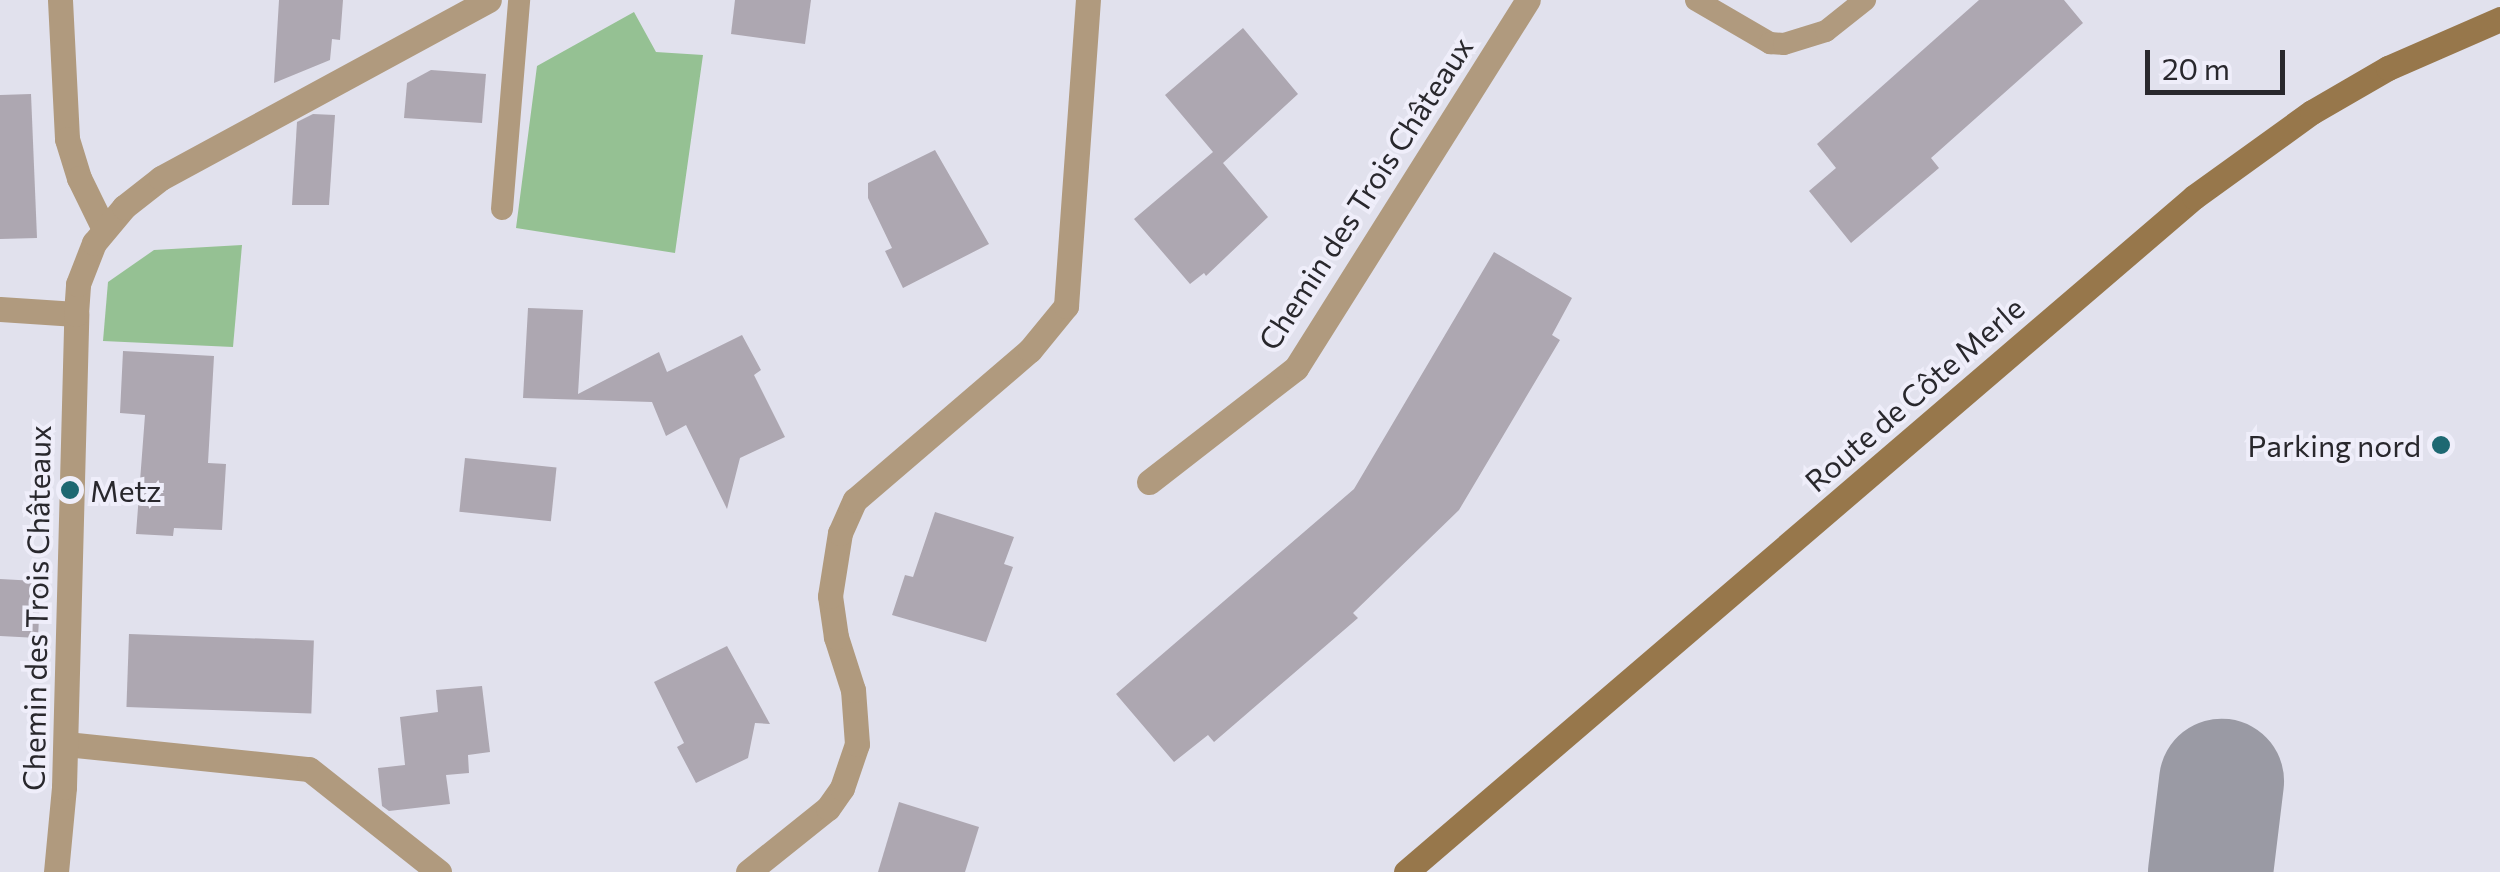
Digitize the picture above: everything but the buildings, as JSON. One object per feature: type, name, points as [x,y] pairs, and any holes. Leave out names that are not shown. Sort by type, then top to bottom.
[{"type":"main road","name":"Route de Côte Merle","points":[[1406,872],[2209,185],[2269,139],[2388,68],[2500,19]]},
{"type":"street","points":[[60,0],[67,138],[79,178],[104,228],[161,178],[489,0]]},
{"type":"street","points":[[748,872],[828,808],[842,788],[856,744],[853,690],[836,637],[830,596],[840,534],[854,500],[1030,350],[1066,306],[1071,283],[1088,0]]},
{"type":"street","name":"Chemin des Trois Châteaux","points":[[1148,482],[1296,368],[1528,0]]},
{"type":"street","name":"Chemin des Trois Châteaux","points":[[56,872],[66,744],[76,314],[84,264],[104,228]]},
{"type":"street","points":[[0,310],[76,314]]},
{"type":"street","points":[[66,744],[309,768],[439,872]]},
{"type":"lane","points":[[502,209],[519,0]]},
{"type":"lane","points":[[1696,0],[1770,43],[1784,44],[1826,31],[1865,0]]},
{"type":"green space","points":[[634,12],[656,52],[703,55],[675,253],[516,228],[537,66]]},
{"type":"green space","points":[[242,245],[233,347],[103,341],[108,282],[154,250]]},
{"type":"taxiway","points":[[2210,872],[2221,781]]},
{"type":"place","name":"Parking nord","points":[[2441,445]]},
{"type":"place","name":"Metz","points":[[70,490]]}]
